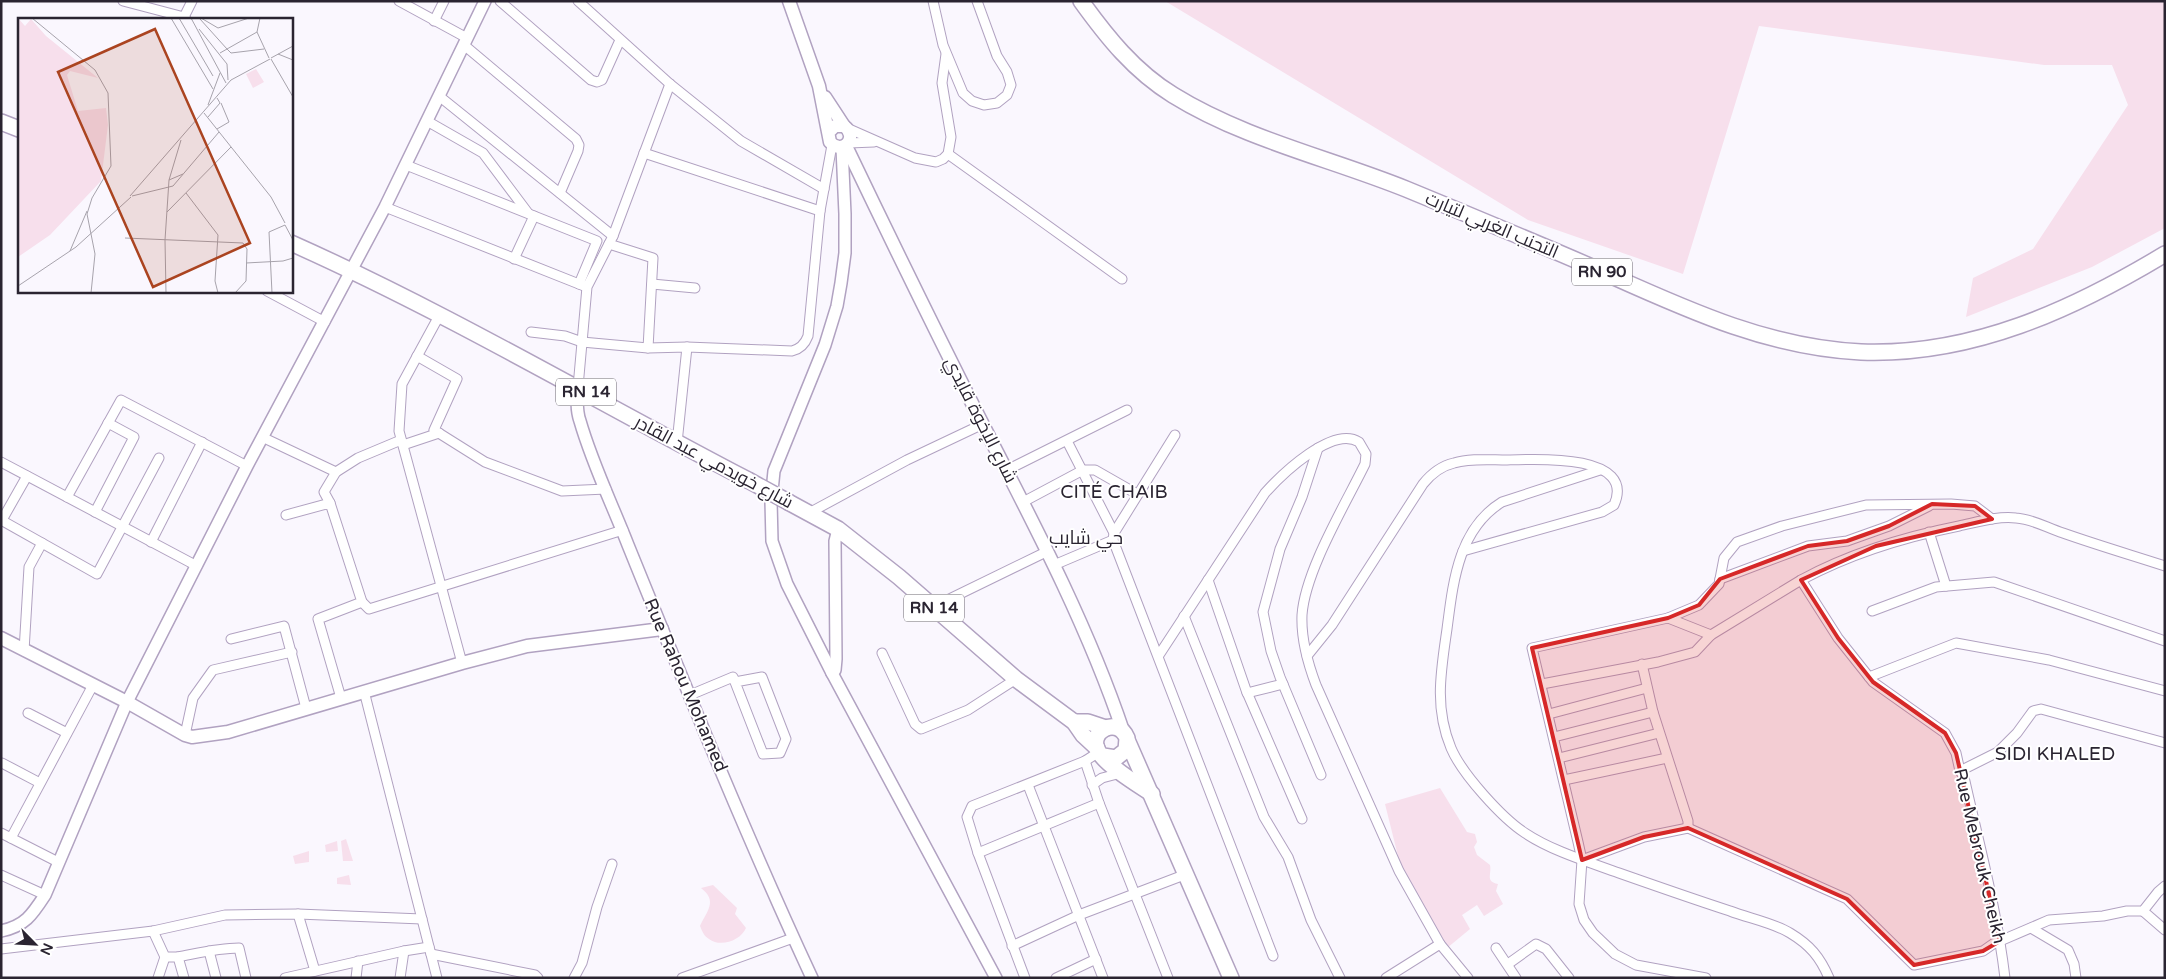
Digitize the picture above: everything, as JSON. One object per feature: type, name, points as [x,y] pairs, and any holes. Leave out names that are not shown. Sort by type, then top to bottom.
[{"type":"main road","name":"شارع الإخوة قايدي","points":[[789,1],[839,143],[1048,551],[1111,697],[1117,732]]},
{"type":"main road","name":"التجنب الغربي لتيارت","points":[[1081,1],[1112,43],[1148,77],[1172,94],[1222,121],[1285,146],[1358,170],[1441,203],[1709,319],[1766,336],[1831,349],[1861,352],[1926,350],[1965,342],[2042,318],[2085,298],[2165,254]]},
{"type":"main road","name":"شارع الإخوة قايدي","points":[[819,86],[846,127]]},
{"type":"main road","points":[[1,122],[18,129]]},
{"type":"main road","points":[[835,126],[846,127],[851,135],[839,143],[835,126]]},
{"type":"main road","name":"شارع خويدمي عبد القادر","points":[[292,243],[352,271],[578,387],[676,443],[838,529],[899,577],[1016,679],[1074,722],[1083,735],[1152,794]]},
{"type":"main road","points":[[2,641],[127,702],[185,735],[192,737],[228,732],[364,691],[527,646],[662,629]]},
{"type":"main road","name":"شارع خويدمي عبد القادر","points":[[1074,722],[1088,722],[1117,732]]},
{"type":"main road","points":[[1102,730],[1117,732],[1126,750],[1109,759],[1096,738],[1102,730]]},
{"type":"main road","points":[[1117,732],[1152,794],[1184,875],[1231,978]]},
{"type":"street","points":[[124,1],[185,18],[192,1]]},
{"type":"street","points":[[399,1],[466,42],[576,139],[579,145],[578,151],[560,193]]},
{"type":"street","points":[[415,11],[420,1]]},
{"type":"street","points":[[434,21],[444,1]]},
{"type":"street","points":[[1,931],[14,928],[30,917],[45,895],[127,702],[262,437],[385,207],[485,1]]},
{"type":"street","points":[[500,1],[591,80],[597,82],[602,80],[620,40]]},
{"type":"street","points":[[578,1],[670,84],[741,141],[824,189]]},
{"type":"street","points":[[933,1],[946,51],[963,93],[972,101],[984,106],[996,103],[1007,95],[1011,85],[1007,72],[997,56],[977,1]]},
{"type":"street","points":[[846,127],[901,153],[929,162],[936,162],[948,154],[951,138],[942,83],[946,51]]},
{"type":"street","points":[[583,286],[611,240],[670,84]]},
{"type":"street","points":[[439,96],[560,193],[611,240],[653,258],[648,348]]},
{"type":"street","points":[[427,120],[483,153],[531,215]]},
{"type":"street","points":[[839,143],[879,143]]},
{"type":"street","points":[[531,332],[565,336],[582,342],[648,348],[687,346],[792,351],[802,346],[808,336],[820,211],[824,189],[839,143]]},
{"type":"street","points":[[839,143],[845,214],[845,253],[837,306],[825,345],[774,471],[771,501],[772,541],[787,584],[832,673],[996,978]]},
{"type":"street","points":[[644,153],[820,211]]},
{"type":"street","points":[[948,154],[1122,279]]},
{"type":"street","points":[[406,165],[597,241],[583,286],[582,342],[578,387]]},
{"type":"street","points":[[385,207],[583,286]]},
{"type":"street","points":[[514,258],[531,215]]},
{"type":"street","points":[[652,284],[695,288]]},
{"type":"street","points":[[269,292],[325,322]]},
{"type":"street","points":[[439,316],[402,384],[399,431],[462,663]]},
{"type":"street","points":[[676,443],[687,346]]},
{"type":"street","points":[[418,356],[457,379],[434,430],[486,462],[562,491],[606,489]]},
{"type":"street","name":"Rue Rahou Mohamed","points":[[578,387],[579,420],[606,489],[662,629],[793,938],[812,978]]},
{"type":"street","points":[[67,497],[121,400],[247,466]]},
{"type":"street","points":[[1007,470],[1127,410]]},
{"type":"street","points":[[96,512],[134,437],[108,423]]},
{"type":"street","points":[[809,512],[907,460],[983,424]]},
{"type":"street","points":[[439,433],[402,442],[358,458],[336,472],[324,492],[330,503],[362,602],[369,609],[623,530]]},
{"type":"street","points":[[1054,565],[1114,537],[1136,494],[1175,435]]},
{"type":"street","points":[[262,437],[336,472]]},
{"type":"street","points":[[1159,655],[1265,493],[1284,474],[1318,448],[1340,438],[1350,438],[1362,445],[1366,460],[1322,551],[1305,596],[1302,615],[1307,656],[1316,686],[1395,863],[1440,944],[1468,978]]},
{"type":"street","points":[[1068,441],[1114,537],[1273,956]]},
{"type":"street","points":[[152,542],[202,442]]},
{"type":"street","points":[[1318,448],[1302,497],[1280,549],[1263,612],[1271,652],[1321,775]]},
{"type":"street","points":[[27,476],[2,520],[97,574],[159,458]]},
{"type":"street","points":[[1307,656],[1332,625],[1423,484],[1440,468],[1464,461],[1562,459],[1600,470],[1612,477],[1617,491],[1614,504],[1608,509],[1463,551]]},
{"type":"street","points":[[1,462],[197,566]]},
{"type":"street","points":[[1023,502],[1083,470],[1095,470],[1136,494]]},
{"type":"street","points":[[1600,470],[1502,502],[1491,508],[1478,521],[1463,551],[1453,584],[1439,686],[1441,713],[1451,748],[1460,766],[1507,819],[1526,834],[1582,860],[1789,932],[1821,958],[1828,978]]},
{"type":"street","points":[[286,515],[330,503]]},
{"type":"street","points":[[1720,579],[1808,546],[1846,540],[1889,526],[1932,504]]},
{"type":"street","points":[[1706,978],[1636,965],[1615,954],[1593,933],[1584,920],[1579,904],[1582,860],[1532,648],[1668,618],[1699,606],[1719,584],[1724,558],[1737,542],[1782,526],[1866,505],[1932,504],[1975,506],[1992,519]]},
{"type":"street","points":[[1542,684],[1695,652],[1711,635],[1831,563],[1876,546],[1929,532],[1992,519],[2016,518],[2033,521],[2061,533],[2165,566]]},
{"type":"street","points":[[832,673],[835,670],[836,659],[835,541],[838,529]]},
{"type":"street","points":[[1929,532],[1946,586]]},
{"type":"street","points":[[24,651],[29,567],[42,543]]},
{"type":"street","points":[[933,607],[1048,551]]},
{"type":"street","points":[[1208,580],[1247,692],[1302,819]]},
{"type":"street","name":"Rue Mebrouk Cheikh","points":[[1801,580],[1838,638],[1873,682],[1944,733],[1956,754],[1960,772],[1964,778],[2000,941],[2005,978]]},
{"type":"street","points":[[1872,611],[1936,587],[1994,582],[2165,641]]},
{"type":"street","points":[[341,698],[318,619],[362,602]]},
{"type":"street","points":[[1184,616],[1264,818],[1288,857],[1310,920],[1340,978]]},
{"type":"street","points":[[1668,618],[1711,635]]},
{"type":"street","points":[[231,639],[284,626],[306,708]]},
{"type":"street","points":[[1869,677],[1956,643],[2049,660],[2165,691]]},
{"type":"street","points":[[185,735],[193,698],[213,670],[292,652]]},
{"type":"street","points":[[882,653],[915,724],[922,729],[968,710],[1016,679]]},
{"type":"street","points":[[1642,664],[1653,712],[1688,821],[1688,828]]},
{"type":"street","points":[[690,695],[733,677],[763,754],[780,754],[786,740],[762,677],[735,682]]},
{"type":"street","points":[[1247,692],[1283,684]]},
{"type":"street","points":[[10,838],[93,685]]},
{"type":"street","points":[[1549,714],[1647,688]]},
{"type":"street","points":[[364,691],[437,978]]},
{"type":"street","points":[[1960,772],[1998,752],[2017,733],[2033,711],[2041,709],[2165,743]]},
{"type":"street","points":[[1554,738],[1653,712]]},
{"type":"street","points":[[28,713],[67,733]]},
{"type":"street","points":[[1559,758],[1659,733]]},
{"type":"street","points":[[1564,780],[1667,758]]},
{"type":"street","points":[[1024,977],[978,853],[967,818],[969,811],[972,806],[1085,761],[1109,759],[1102,778],[1092,785]]},
{"type":"street","points":[[1085,761],[1092,785],[1168,978]]},
{"type":"street","points":[[2,762],[40,783]]},
{"type":"street","points":[[1028,785],[1103,978]]},
{"type":"street","points":[[978,853],[1099,803]]},
{"type":"street","points":[[1582,860],[1644,837],[1688,828],[1847,899],[1914,965],[1983,951],[2000,941],[2049,920],[2103,916],[2143,910],[2165,930]]},
{"type":"street","points":[[1,833],[58,862]]},
{"type":"street","points":[[574,978],[582,963],[597,907],[612,864]]},
{"type":"street","points":[[1,874],[45,895]]},
{"type":"street","points":[[1012,946],[1079,916],[1184,875]]},
{"type":"street","points":[[2143,910],[2165,886]]},
{"type":"street","points":[[1,949],[153,931],[225,914],[298,914],[422,919]]},
{"type":"street","points":[[298,914],[315,971]]},
{"type":"street","points":[[2031,928],[2068,950],[2074,964],[2076,978]]},
{"type":"street","points":[[153,931],[164,957],[158,978]]},
{"type":"street","points":[[682,978],[793,938]]},
{"type":"street","points":[[1386,978],[1440,944]]},
{"type":"street","points":[[1508,964],[1536,944],[1542,946],[1568,978]]},
{"type":"street","points":[[164,957],[178,957],[209,952],[216,948],[239,948],[246,978]]},
{"type":"street","points":[[1496,948],[1516,978]]},
{"type":"street","points":[[286,978],[404,951],[430,951],[535,975],[538,978]]},
{"type":"street","points":[[400,978],[404,951]]},
{"type":"street","points":[[209,952],[216,978]]},
{"type":"street","points":[[178,957],[184,978]]},
{"type":"street","points":[[1056,978],[1096,959]]},
{"type":"street","points":[[356,978],[358,961]]},
{"type":"highlighted area","points":[[1932,504],[1975,506],[1992,519],[1876,546],[1801,580],[1838,638],[1873,682],[1945,733],[1956,753],[2000,941],[1983,951],[1914,965],[1847,899],[1688,828],[1644,837],[1582,860],[1532,648],[1668,618],[1699,605],[1720,579],[1808,546],[1847,541],[1889,526]]},
{"type":"shaded area","points":[[1165,1],[2165,1],[2165,228],[2092,267],[1966,317],[1973,278],[2033,249],[2128,105],[2112,65],[2044,65],[1759,26],[1683,274],[1528,220]]},
{"type":"shaded area","points":[[1440,788],[1467,832],[1475,834],[1477,842],[1474,847],[1477,855],[1490,865],[1490,879],[1498,884],[1496,891],[1503,904],[1484,916],[1477,905],[1462,915],[1470,929],[1447,948],[1402,872],[1385,804]]},
{"type":"shaded area","points":[[346,839],[353,861],[343,861],[341,841]]},
{"type":"shaded area","points":[[337,841],[338,851],[326,852],[325,845]]},
{"type":"shaded area","points":[[309,851],[309,862],[295,864],[293,856]]},
{"type":"shaded area","points":[[349,875],[351,885],[337,884],[337,878]]},
{"type":"shaded area","points":[[713,885],[737,908],[735,914],[746,928],[740,936],[725,943],[714,942],[709,939],[702,932],[700,926],[710,906],[709,897],[701,888]]},
{"type":"district","name":"CITÉ CHAIB","points":[[1114,492]]},
{"type":"district","name":"حي شايب","points":[[1086,538]]},
{"type":"district","name":"SIDI KHALED","points":[[2055,754]]}]
